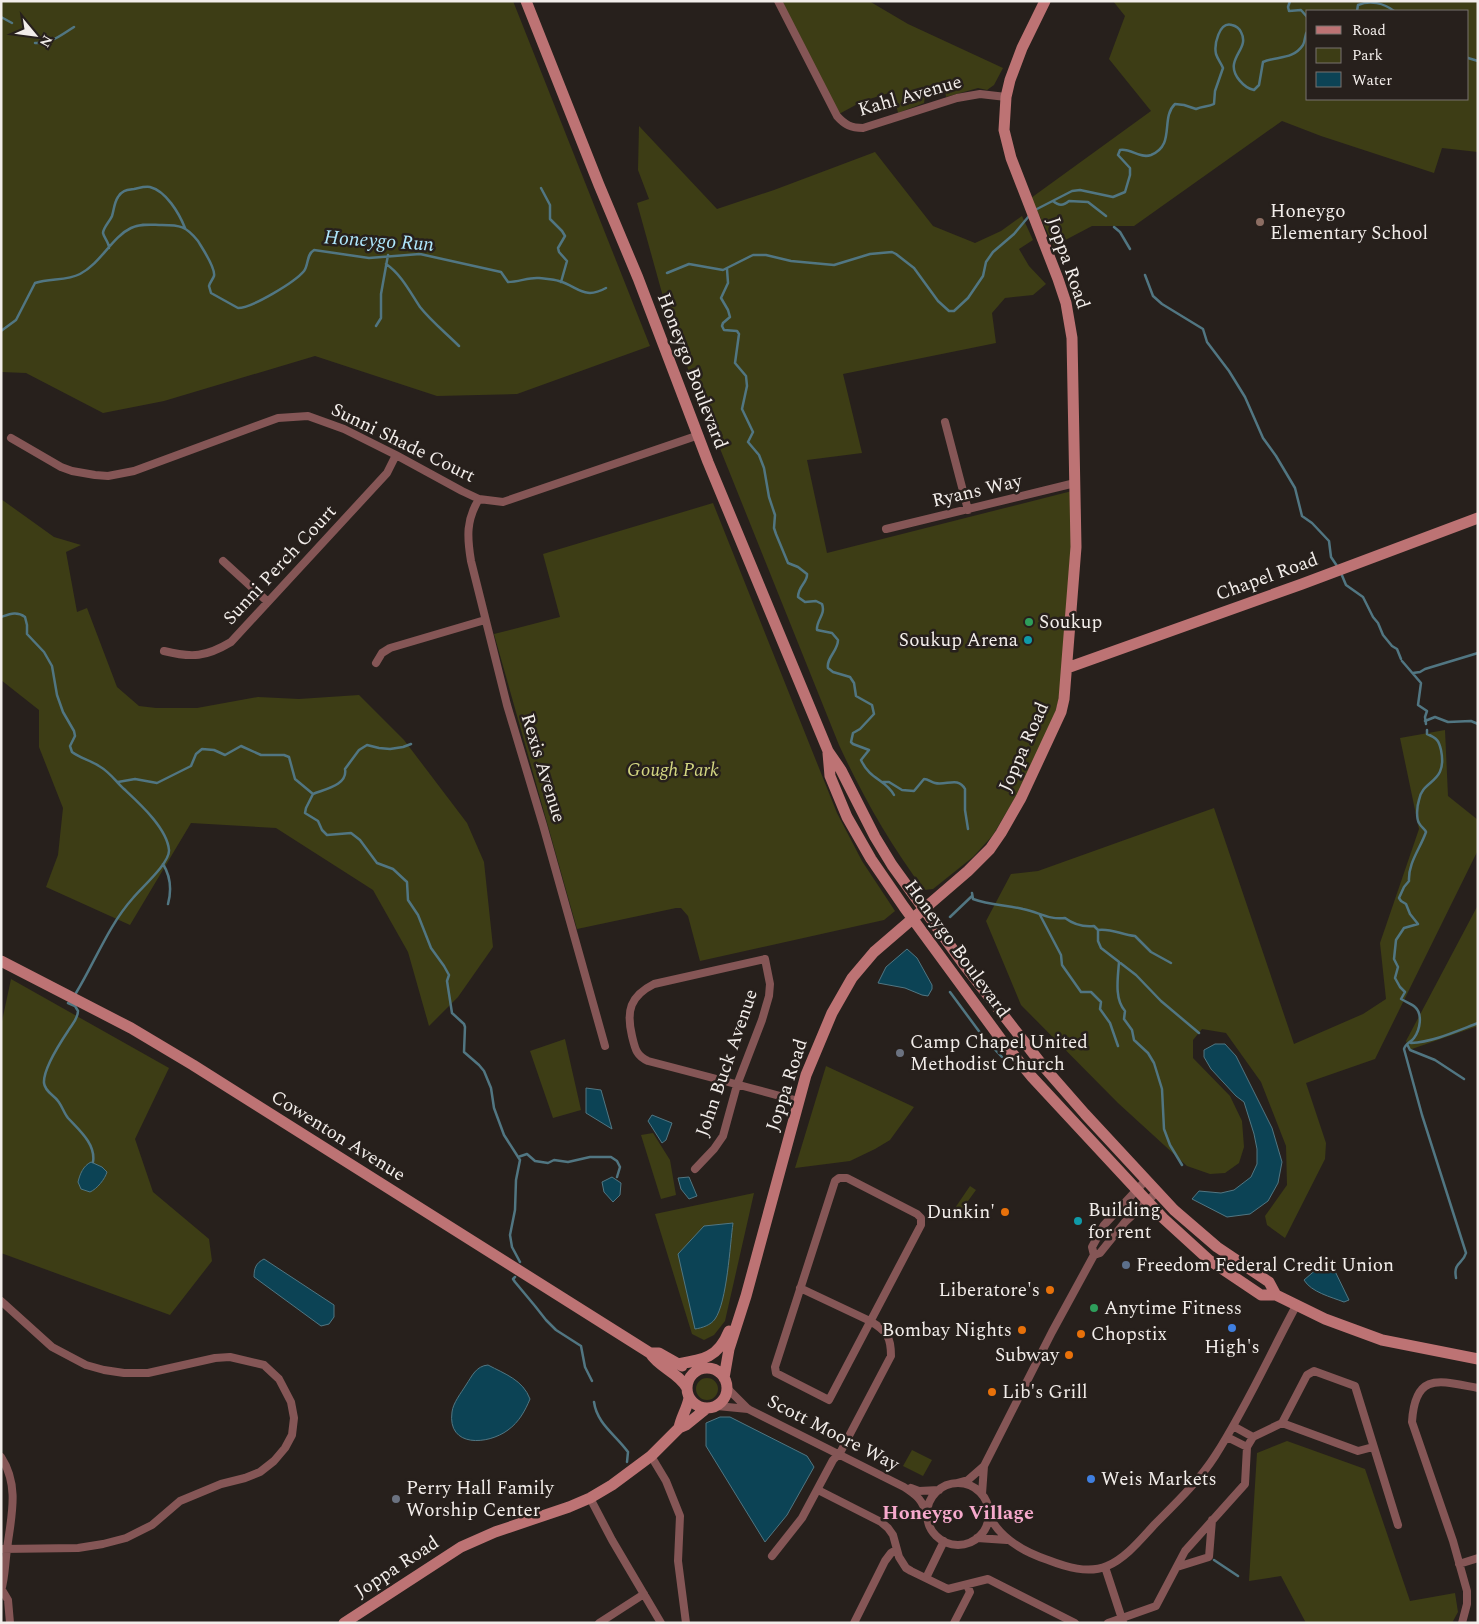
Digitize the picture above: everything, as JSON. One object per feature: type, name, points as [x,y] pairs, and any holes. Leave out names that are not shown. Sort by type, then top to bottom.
[{"type":"street","name":"Honeygo Boulevard","points":[[526,1],[599,186],[638,278],[708,462],[828,752],[841,770],[883,850],[962,962],[1043,1066],[1174,1210],[1217,1247],[1269,1282],[1276,1295]]},
{"type":"street","name":"Kahl Avenue","points":[[778,1],[833,109],[846,125],[853,128],[863,128],[957,98],[980,94],[1006,97]]},
{"type":"street","name":"Joppa Road","points":[[344,1623],[461,1546],[590,1498],[623,1478],[651,1456],[678,1428],[724,1398],[729,1348],[742,1310],[798,1101],[820,1038],[844,991],[874,952],[982,857],[1009,822],[1056,727],[1064,699],[1076,547],[1071,324],[1058,279],[1030,208],[1008,147],[1004,130],[1006,97],[1010,80],[1022,48],[1045,1]]},
{"type":"street","name":"Sunni Shade Court","points":[[10,438],[61,467],[95,476],[108,476],[134,471],[278,418],[302,416],[322,420],[344,428],[479,499],[503,502],[699,435]]},
{"type":"street","points":[[945,422],[968,510]]},
{"type":"street","name":"Sunni Perch Court","points":[[164,651],[187,656],[206,655],[217,651],[231,642],[387,473],[396,455]]},
{"type":"street","name":"Ryans Way","points":[[886,529],[1075,483]]},
{"type":"street","name":"Rexis Avenue","points":[[479,499],[472,511],[468,543],[485,620],[507,705],[605,1046]]},
{"type":"street","name":"Chapel Road","points":[[1067,668],[1302,584],[1478,518]]},
{"type":"street","points":[[223,561],[268,602]]},
{"type":"street","points":[[376,663],[382,653],[390,648],[485,620]]},
{"type":"street","name":"Honeygo Boulevard","points":[[828,752],[830,776],[847,817],[871,859],[912,918],[1003,1042],[1032,1078],[1163,1218],[1209,1260],[1261,1295],[1276,1295],[1296,1306],[1382,1340],[1478,1359]]},
{"type":"street","name":"John Buck Avenue","points":[[695,1169],[714,1149],[722,1136],[737,1085],[770,996],[770,984],[765,959],[654,984],[640,993],[635,999],[629,1014],[629,1022],[635,1050],[642,1058],[737,1085]]},
{"type":"street","name":"Cowenton Avenue","points":[[1,961],[163,1046],[650,1353],[654,1360],[677,1376],[688,1393]]},
{"type":"street","points":[[737,1085],[798,1101]]},
{"type":"street","points":[[839,1178],[848,1178],[917,1214],[921,1218],[920,1225],[870,1321],[829,1400],[776,1373],[775,1369],[800,1288],[835,1181],[839,1178]]},
{"type":"street","points":[[1008,1540],[977,1538],[961,1544],[944,1541],[931,1528],[928,1515],[930,1501],[939,1490],[950,1484],[968,1480],[984,1466],[1052,1332],[1094,1255],[1092,1247],[1104,1225],[1146,1180]]},
{"type":"street","points":[[1094,1255],[1100,1253],[1125,1222],[1157,1192]]},
{"type":"street","points":[[772,1556],[802,1518],[833,1460],[840,1453],[891,1356],[891,1344],[886,1332],[870,1321],[800,1288]]},
{"type":"street","points":[[1,1301],[52,1347],[86,1366],[124,1373],[148,1373],[215,1358],[230,1357],[264,1366],[279,1379],[290,1402],[294,1418],[292,1435],[285,1448],[274,1461],[260,1472],[221,1484],[180,1501],[152,1524],[126,1538],[78,1548],[4,1549]]},
{"type":"street","points":[[957,1483],[966,1484],[982,1494],[988,1506],[989,1516],[998,1531],[1008,1540],[1042,1558],[1066,1567],[1078,1569],[1105,1567],[1118,1560],[1136,1544],[1193,1485],[1214,1457],[1233,1426],[1296,1306]]},
{"type":"street","points":[[677,1364],[703,1360],[716,1352],[727,1337],[736,1312],[742,1310]]},
{"type":"street","name":"Joppa Road","points":[[709,1368],[729,1348]]},
{"type":"street","name":"Cowenton Avenue","points":[[650,1353],[659,1353],[677,1364],[697,1371]]},
{"type":"street","points":[[697,1371],[709,1368],[720,1373],[725,1383]]},
{"type":"street","name":"Joppa Road","points":[[678,1428],[680,1420],[687,1410],[688,1381],[697,1371]]},
{"type":"street","points":[[1108,1623],[1123,1620],[1156,1606],[1185,1551],[1245,1484],[1247,1448],[1253,1437],[1282,1423],[1307,1375],[1314,1371],[1355,1386],[1398,1526]]},
{"type":"street","points":[[1462,1623],[1466,1614],[1467,1597],[1453,1541],[1412,1422],[1413,1406],[1418,1394],[1427,1385],[1440,1381],[1478,1388]]},
{"type":"street","name":"Scott Moore Way","points":[[725,1383],[748,1409]]},
{"type":"street","points":[[688,1393],[697,1406],[712,1407]]},
{"type":"street","name":"Scott Moore Way","points":[[712,1407],[748,1409],[840,1453],[918,1496],[928,1515]]},
{"type":"street","points":[[1282,1423],[1358,1451],[1373,1447]]},
{"type":"street","points":[[1233,1426],[1253,1437]]},
{"type":"street","points":[[1227,1437],[1247,1448]]},
{"type":"street","points":[[651,1456],[666,1481],[680,1516],[678,1560],[686,1623]]},
{"type":"street","points":[[1,1457],[10,1474],[13,1492],[11,1528],[4,1549],[2,1591],[8,1600],[10,1623]]},
{"type":"street","points":[[982,1494],[984,1466]]},
{"type":"street","name":"Scott Moore Way","points":[[904,1487],[919,1490],[939,1490]]},
{"type":"street","points":[[818,1490],[881,1522],[888,1528],[893,1535],[896,1550],[906,1568],[948,1589],[988,1579],[1074,1623]]},
{"type":"street","points":[[590,1498],[612,1540],[661,1623]]},
{"type":"street","points":[[977,1538],[983,1532],[989,1516]]},
{"type":"street","points":[[1177,1567],[1209,1557],[1212,1520]]},
{"type":"street","points":[[926,1578],[944,1541]]},
{"type":"street","points":[[854,1623],[885,1561],[896,1550]]},
{"type":"street","points":[[1459,1564],[1478,1558]]},
{"type":"street","points":[[1105,1567],[1123,1620]]},
{"type":"street","points":[[954,1623],[970,1592],[967,1585]]},
{"type":"street","points":[[599,1623],[644,1594]]},
{"type":"green space","points":[[1,1],[513,1],[650,346],[517,394],[437,396],[315,356],[164,401],[103,413],[26,373],[1,372]]},
{"type":"green space","points":[[782,1],[869,1],[908,24],[1003,68],[994,85],[987,90],[978,88],[946,97],[945,88],[941,85],[925,96],[924,103],[898,113],[895,99],[889,93],[863,101],[839,114]]},
{"type":"green space","points":[[1113,1],[1478,1],[1478,152],[1442,148],[1434,173],[1321,136],[1282,121],[1134,226],[1092,226],[1054,246],[1031,198],[1151,111],[1109,59],[1125,16]]},
{"type":"green space","points":[[639,126],[717,209],[875,152],[933,226],[975,243],[1001,231],[1022,216],[1033,240],[1019,249],[1029,266],[1046,284],[1033,295],[1005,298],[992,313],[996,343],[843,374],[862,453],[807,460],[827,553],[1072,491],[1073,522],[1060,692],[1055,715],[1035,764],[993,835],[973,857],[933,889],[924,890],[888,838],[867,802],[839,745],[672,329],[637,203],[649,199],[638,170]]},
{"type":"green space","points":[[1,499],[54,537],[81,545],[66,552],[77,612],[87,608],[117,687],[139,706],[197,708],[258,697],[299,699],[359,695],[404,740],[467,823],[484,862],[493,947],[458,997],[429,1026],[408,952],[373,890],[276,828],[191,823],[130,925],[46,887],[58,855],[63,808],[39,747],[39,710],[1,680]]},
{"type":"green space","name":"Gough Park","points":[[713,503],[837,813],[862,861],[895,911],[884,920],[700,961],[688,916],[681,908],[577,929],[494,634],[560,617],[543,554]]},
{"type":"green space","points":[[1445,730],[1448,796],[1478,820],[1478,850],[1375,1059],[1306,1083],[1326,1143],[1325,1159],[1285,1238],[1267,1225],[1265,1216],[1287,1185],[1286,1146],[1261,1082],[1226,1033],[1202,1029],[1193,1040],[1193,1058],[1230,1096],[1242,1121],[1244,1147],[1239,1163],[1225,1173],[1210,1174],[1187,1166],[1118,1103],[1021,1005],[986,921],[1011,874],[1038,871],[1214,808],[1294,1044],[1363,1014],[1386,999],[1380,943],[1419,829],[1400,738]]},
{"type":"green space","points":[[1478,905],[1478,1026],[1409,1050],[1406,1041]]},
{"type":"green space","points":[[11,979],[169,1068],[135,1139],[153,1192],[209,1239],[212,1261],[170,1315],[1,1253],[1,1026]]},
{"type":"green space","points":[[565,1039],[581,1110],[553,1118],[530,1051]]},
{"type":"green space","points":[[826,1066],[914,1107],[890,1140],[875,1149],[850,1161],[795,1168]]},
{"type":"green space","points":[[653,1133],[670,1160],[676,1195],[661,1199],[641,1135]]},
{"type":"green space","points":[[970,1186],[976,1190],[960,1212],[955,1208]]},
{"type":"green space","points":[[754,1193],[725,1321],[714,1335],[704,1340],[692,1334],[655,1214]]},
{"type":"green space","points":[[703,1378],[711,1378],[718,1385],[718,1393],[711,1400],[703,1400],[696,1393],[696,1385]]},
{"type":"green space","points":[[1287,1441],[1365,1469],[1410,1601],[1455,1593],[1458,1612],[1452,1623],[1306,1623],[1281,1576],[1249,1581],[1257,1453]]},
{"type":"green space","points":[[912,1450],[932,1460],[923,1476],[903,1466]]},
{"type":"water","points":[[907,949],[917,958],[932,985],[928,996],[905,988],[878,983],[886,967]]},
{"type":"water","points":[[1215,1044],[1225,1044],[1236,1056],[1272,1128],[1282,1162],[1278,1183],[1268,1201],[1250,1214],[1227,1217],[1192,1199],[1199,1191],[1221,1193],[1234,1190],[1251,1177],[1257,1164],[1254,1134],[1244,1102],[1211,1069],[1204,1057],[1204,1050]]},
{"type":"water","points":[[586,1088],[601,1090],[612,1129],[586,1113]]},
{"type":"water","points":[[652,1115],[672,1123],[666,1140],[662,1143],[648,1121]]},
{"type":"water","points":[[91,1162],[102,1167],[107,1172],[100,1184],[90,1192],[81,1189],[78,1182],[82,1170]]},
{"type":"water","points":[[612,1177],[621,1183],[620,1195],[613,1202],[604,1192],[602,1182]]},
{"type":"water","points":[[689,1177],[697,1196],[689,1199],[681,1189],[678,1178]]},
{"type":"water","points":[[733,1223],[725,1287],[719,1311],[711,1323],[695,1329],[678,1254],[704,1226]]},
{"type":"water","points":[[264,1259],[334,1305],[334,1317],[329,1324],[321,1326],[254,1277],[256,1266]]},
{"type":"water","points":[[1331,1263],[1349,1300],[1344,1302],[1322,1294],[1311,1288],[1304,1280],[1319,1267]]},
{"type":"water","points":[[488,1365],[518,1382],[527,1392],[530,1399],[521,1416],[508,1430],[490,1439],[471,1440],[462,1437],[456,1432],[452,1424],[452,1412],[458,1398],[475,1372],[480,1367]]},
{"type":"water","points":[[720,1417],[730,1417],[807,1456],[814,1467],[787,1515],[765,1542],[706,1446],[706,1423]]},
{"type":"waterway","points":[[1290,1],[1289,11],[1301,10],[1306,16]]},
{"type":"waterway","name":"Honeygo Run","points":[[1357,10],[1358,5],[1363,3],[1381,4],[1393,10]]},
{"type":"waterway","points":[[1,17],[12,23]]},
{"type":"waterway","name":"Honeygo Run","points":[[1035,210],[1072,191],[1080,190],[1113,197],[1125,192],[1130,168],[1118,155],[1120,150],[1128,150],[1143,156],[1151,155],[1159,151],[1163,145],[1166,138],[1168,116],[1175,104],[1196,109],[1214,104],[1215,91],[1223,68],[1216,54],[1216,45],[1218,35],[1227,25],[1233,25],[1238,28],[1243,37],[1242,45],[1234,64],[1237,77],[1246,87],[1254,90],[1259,85],[1263,62],[1295,53],[1303,45],[1306,34]]},
{"type":"waterway","points":[[35,43],[51,40],[74,27]]},
{"type":"waterway","name":"Honeygo Run","points":[[1469,58],[1478,61]]},
{"type":"waterway","name":"Honeygo Run","points":[[109,248],[103,231],[112,216],[117,199],[121,193],[127,190],[146,187],[156,189],[171,203],[185,228]]},
{"type":"waterway","points":[[541,188],[550,205],[550,219],[565,236],[558,248],[567,261],[561,282]]},
{"type":"waterway","points":[[1053,201],[1061,205],[1069,201],[1088,202],[1106,216]]},
{"type":"waterway","name":"Honeygo Run","points":[[667,273],[689,264],[723,270],[753,255],[766,255],[791,261],[834,265],[870,254],[892,252],[914,268],[938,301],[949,311],[954,311],[968,298],[983,276],[986,262],[993,252],[1014,234],[1029,216]]},
{"type":"waterway","name":"Honeygo Run","points":[[1,331],[16,320],[35,283],[70,278],[80,274],[94,263],[124,232],[135,226],[143,225],[174,225],[190,232],[198,241],[213,268],[214,276],[209,286],[211,293],[238,308],[253,304],[273,294],[299,276],[304,271],[310,254],[314,250],[369,258],[420,254],[501,272],[508,282],[531,278],[552,279],[587,293],[606,288]]},
{"type":"waterway","points":[[1114,227],[1120,232],[1130,249]]},
{"type":"waterway","points":[[376,326],[381,318],[381,294],[388,255]]},
{"type":"waterway","points":[[386,264],[401,278],[424,312],[459,346]]},
{"type":"waterway","points":[[727,269],[728,283],[721,298],[730,317],[722,326],[724,330],[737,331],[739,334],[735,363],[746,376],[747,386],[742,409],[753,432],[748,442],[759,455],[764,468],[769,497],[775,515],[774,528],[788,563],[798,567],[807,574],[798,597],[805,602],[816,601],[822,604],[823,611],[817,630],[832,633],[838,640],[828,668],[833,672],[850,677],[854,683],[856,696],[872,705],[874,714],[860,729],[853,733],[851,742],[869,750],[861,760],[869,772],[894,795]]},
{"type":"waterway","points":[[1145,275],[1153,296],[1162,304],[1203,329],[1207,342],[1229,371],[1245,397],[1263,438],[1295,488],[1302,516],[1312,523],[1329,541],[1331,557],[1337,566]]},
{"type":"waterway","points":[[1341,573],[1346,585],[1363,597],[1383,635],[1397,649],[1401,659]]},
{"type":"waterway","points":[[1,617],[10,614],[25,617],[27,634],[44,652],[52,666],[57,695],[63,712],[74,731],[75,736],[70,746],[72,752],[96,764],[110,774],[137,801],[158,825],[169,850],[165,862],[116,920],[76,993]]},
{"type":"waterway","points":[[1413,673],[1478,653]]},
{"type":"waterway","points":[[1402,661],[1421,683],[1418,705],[1427,711],[1425,717],[1426,724]]},
{"type":"waterway","points":[[1425,721],[1435,717],[1448,722],[1471,721],[1478,724]]},
{"type":"waterway","points":[[1427,730],[1427,734],[1435,738],[1441,750],[1441,769],[1434,780],[1421,793],[1418,803],[1418,821],[1426,832],[1412,862],[1409,881],[1399,898],[1406,904],[1410,914],[1418,924],[1404,928],[1396,940],[1394,959],[1398,967],[1395,978],[1405,992],[1401,999],[1414,1006],[1418,1010],[1420,1018],[1418,1031],[1404,1049],[1422,1115],[1466,1253],[1457,1266],[1456,1278]]},
{"type":"waterway","points":[[411,744],[390,749],[367,745],[359,750],[345,769],[343,779],[335,786],[313,794],[305,813],[318,821],[322,830],[327,835],[351,833],[360,840],[377,863],[393,869],[407,882],[408,900],[418,915],[431,948],[449,975],[447,981],[452,1013],[465,1027],[464,1052],[484,1071],[491,1088],[494,1108],[504,1135],[520,1160],[516,1180],[515,1210],[510,1235],[512,1247],[520,1262]]},
{"type":"waterway","points":[[118,782],[135,779],[157,783],[191,766],[196,754],[202,749],[214,750],[225,755],[241,746],[261,755],[284,755],[289,757],[295,779],[313,794]]},
{"type":"waterway","points":[[883,782],[889,782],[902,790],[914,791],[924,779],[939,784],[959,783],[965,789],[965,810],[968,829]]},
{"type":"waterway","points":[[163,864],[170,883],[168,904]]},
{"type":"waterway","points":[[972,893],[973,899],[979,901],[1029,910],[1048,917],[1065,918],[1079,925],[1094,926],[1098,930],[1135,936],[1151,952],[1171,963]]},
{"type":"waterway","points":[[950,917],[972,896]]},
{"type":"waterway","points":[[1040,915],[1061,955],[1062,965],[1081,992],[1091,992],[1101,1002],[1100,1009],[1110,1023],[1118,1046]]},
{"type":"waterway","points":[[1098,931],[1098,941],[1101,948],[1136,975],[1161,1001],[1199,1033]]},
{"type":"waterway","points":[[1119,962],[1118,994],[1125,1011],[1124,1019],[1132,1030],[1134,1040],[1148,1053],[1154,1063],[1162,1089],[1164,1129],[1170,1145],[1182,1165]]},
{"type":"waterway","points":[[950,992],[984,1038],[1002,1057]]},
{"type":"waterway","points":[[68,1003],[75,1006],[78,1011],[77,1017],[53,1056],[46,1071],[44,1083],[46,1089],[58,1101],[68,1118],[82,1132],[89,1143],[92,1149],[93,1162]]},
{"type":"waterway","points":[[1411,1043],[1453,1033],[1478,1023]]},
{"type":"waterway","points":[[1407,1044],[1410,1050],[1435,1060],[1464,1079]]},
{"type":"waterway","points":[[518,1157],[527,1154],[535,1161],[548,1163],[554,1160],[568,1162],[590,1157],[611,1157],[617,1161],[620,1167],[617,1177]]},
{"type":"waterway","points":[[515,1277],[513,1279],[515,1282],[546,1320],[556,1330],[581,1346],[585,1367],[592,1381]]},
{"type":"waterway","points":[[594,1402],[603,1423],[628,1452],[627,1462]]},
{"type":"waterway","points":[[1214,1560],[1238,1576]]},
{"type":"place","name":"Honeygo Elementary School","points":[[1260,222]]},
{"type":"place","name":"Soukup","points":[[1029,622]]},
{"type":"place","name":"Soukup Arena","points":[[1028,640]]},
{"type":"place","name":"Camp Chapel United Methodist Church","points":[[900,1053]]},
{"type":"place","name":"Dunkin'","points":[[1005,1212]]},
{"type":"place","name":"Building for rent","points":[[1078,1221]]},
{"type":"place","name":"Freedom Federal Credit Union","points":[[1126,1265]]},
{"type":"place","name":"Liberatore's","points":[[1050,1290]]},
{"type":"place","name":"Anytime Fitness","points":[[1094,1308]]},
{"type":"place","name":"High's","points":[[1232,1328]]},
{"type":"place","name":"Bombay Nights","points":[[1022,1330]]},
{"type":"place","name":"Chopstix","points":[[1081,1334]]},
{"type":"place","name":"Subway","points":[[1069,1355]]},
{"type":"place","name":"Lib's Grill","points":[[992,1392]]},
{"type":"place","name":"Weis Markets","points":[[1091,1479]]},
{"type":"place","name":"Perry Hall Family Worship Center","points":[[396,1499]]},
{"type":"district","name":"Honeygo Village","points":[[958,1513]]}]
